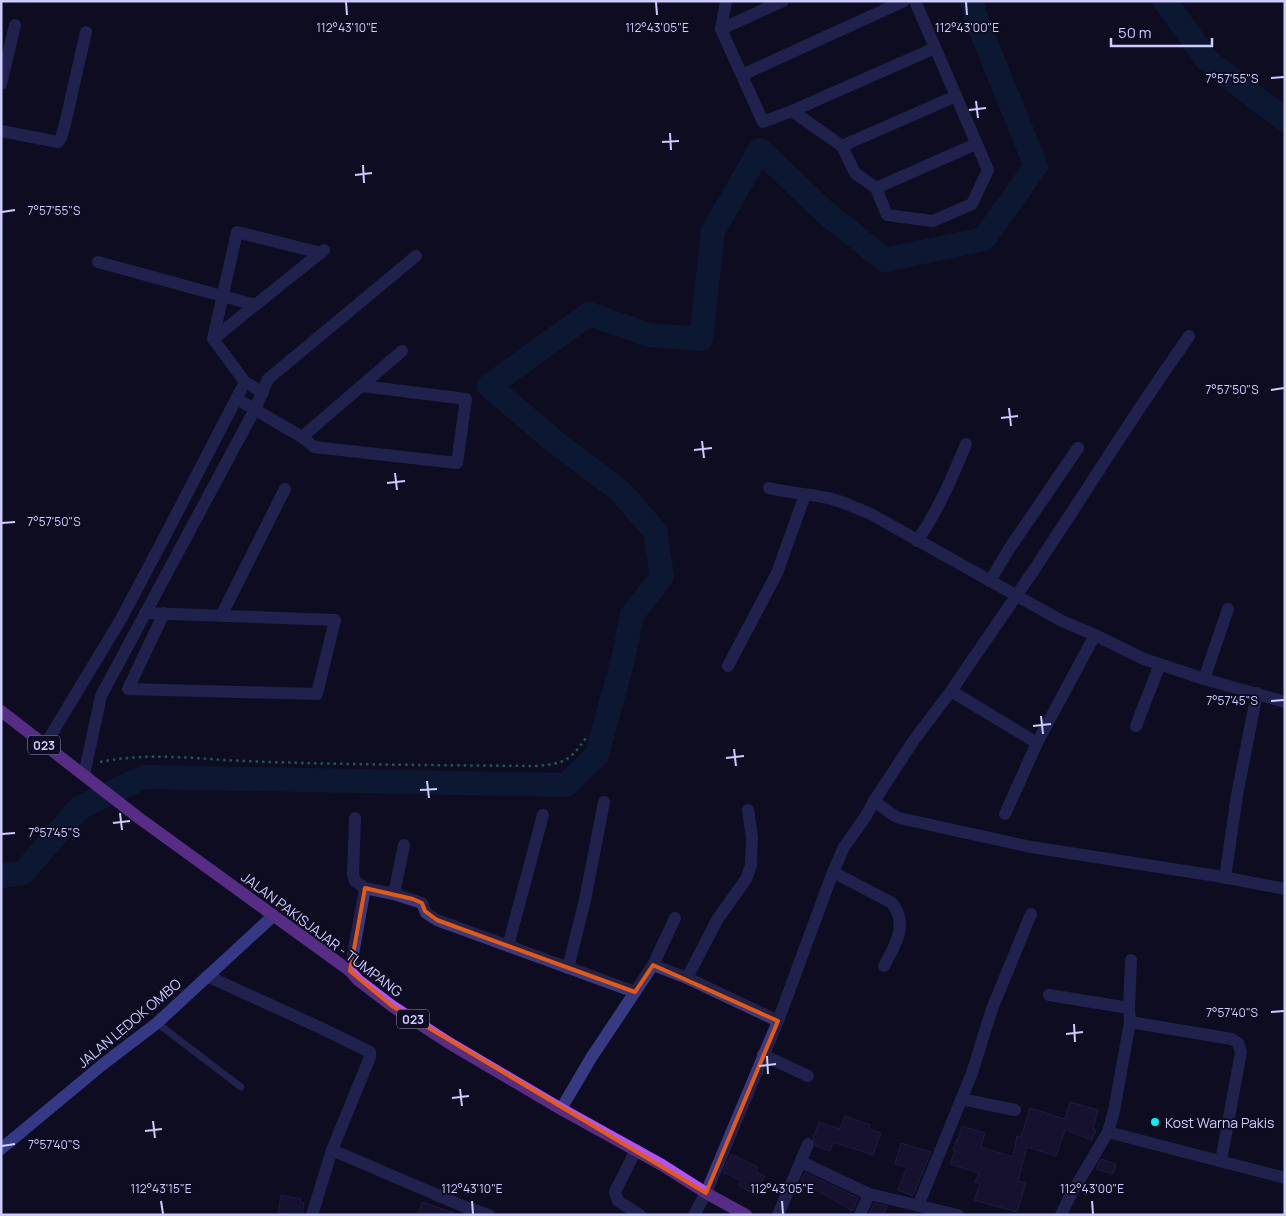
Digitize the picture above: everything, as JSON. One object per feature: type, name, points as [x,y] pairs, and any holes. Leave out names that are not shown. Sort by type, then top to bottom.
[{"type":"main road","name":"JALAN PAKISJAJAR - TUMPANG","points":[[1,711],[139,818],[350,972],[392,1006],[449,1043],[746,1215]]},
{"type":"street","points":[[726,1],[721,30],[763,122],[935,48]]},
{"type":"street","points":[[721,30],[784,1]]},
{"type":"street","points":[[742,75],[904,1]]},
{"type":"street","points":[[792,111],[842,146],[855,172],[876,188],[887,215],[933,222],[972,204],[988,170],[915,1]]},
{"type":"street","points":[[1,84],[15,25]]},
{"type":"street","points":[[1,131],[58,142],[65,124],[86,32]]},
{"type":"street","points":[[842,146],[956,96]]},
{"type":"street","points":[[876,188],[976,144]]},
{"type":"street","points":[[213,339],[323,251],[237,232],[213,339],[245,382],[263,393]]},
{"type":"street","points":[[86,777],[101,696],[263,393],[268,378],[416,256]]},
{"type":"street","points":[[98,262],[255,305]]},
{"type":"street","points":[[694,1215],[706,1193],[762,1055],[778,1021],[832,872],[844,847],[851,840],[914,740],[951,691],[1016,597],[1141,406],[1190,336]]},
{"type":"street","points":[[302,438],[402,351]]},
{"type":"street","points":[[44,745],[121,619],[245,382]]},
{"type":"street","points":[[237,399],[314,447],[457,463],[466,399],[362,386]]},
{"type":"street","points":[[918,541],[946,492],[966,444]]},
{"type":"street","points":[[990,581],[1009,549],[1078,448]]},
{"type":"street","points":[[211,450],[228,459]]},
{"type":"street","points":[[769,488],[840,501],[869,513],[1016,597],[1062,621],[1144,659],[1204,679],[1285,702]]},
{"type":"street","points":[[221,616],[285,489]]},
{"type":"street","points":[[728,666],[777,573],[805,495]]},
{"type":"street","points":[[164,538],[181,547]]},
{"type":"street","points":[[1204,679],[1228,609]]},
{"type":"street","points":[[146,613],[164,613],[335,620],[317,694],[128,689],[164,613]]},
{"type":"street","points":[[121,619],[137,628]]},
{"type":"street","points":[[1005,814],[1037,743],[1095,635]]},
{"type":"street","points":[[1136,726],[1160,664]]},
{"type":"street","points":[[81,685],[101,696]]},
{"type":"street","points":[[951,691],[1037,743]]},
{"type":"street","points":[[1225,878],[1237,795],[1257,693]]},
{"type":"street","points":[[874,801],[899,818],[1022,845],[1285,889]]},
{"type":"street","points":[[568,968],[604,802]]},
{"type":"street","points":[[687,978],[717,920],[746,879],[751,865],[752,837],[748,810]]},
{"type":"street","points":[[508,946],[543,815]]},
{"type":"street","points":[[354,818],[352,874],[355,881],[365,888],[394,894],[422,903],[426,913],[436,920],[635,992]]},
{"type":"street","points":[[394,894],[404,845]]},
{"type":"street","points":[[832,872],[892,903],[898,910],[900,930],[898,941],[884,966]]},
{"type":"street","points":[[350,972],[365,888]]},
{"type":"street","points":[[918,1206],[961,1100],[992,1010],[1031,914]]},
{"type":"street","name":"JALAN LEDOK OMBO","points":[[1,1149],[102,1065],[157,1023],[273,916]]},
{"type":"street","points":[[561,1109],[591,1058],[653,965],[675,918]]},
{"type":"street","points":[[1062,1215],[1070,1196],[1108,1132],[1114,1111],[1130,1022],[1131,960]]},
{"type":"street","points":[[653,965],[687,978],[778,1021]]},
{"type":"street","points":[[207,976],[370,1052],[370,1057],[332,1150],[312,1215]]},
{"type":"street","points":[[1049,995],[1129,1008]]},
{"type":"street","points":[[1130,1022],[1232,1039],[1238,1043],[1241,1052],[1221,1161]]},
{"type":"street","points":[[762,1055],[808,1076]]},
{"type":"street","points":[[961,1100],[1016,1110]]},
{"type":"street","points":[[1108,1132],[1285,1178]]},
{"type":"street","points":[[778,1215],[808,1144]]},
{"type":"street","points":[[332,1150],[464,1211],[488,1215]]},
{"type":"street","points":[[636,1150],[615,1192],[618,1201],[640,1215]]},
{"type":"street","points":[[801,1162],[869,1194],[958,1215]]},
{"type":"street","points":[[860,1215],[869,1194]]},
{"type":"lane","points":[[157,1023],[241,1087]]},
{"type":"path","points":[[74,767],[102,761],[162,756],[244,761],[537,766],[557,764],[573,756],[586,738]]},
{"type":"highlighted area","points":[[365,888],[413,899],[422,903],[425,911],[437,920],[635,992],[653,965],[778,1021],[706,1193],[392,1006],[350,971]]},
{"type":"building","points":[[1070,1102],[1098,1110],[1093,1129],[1096,1130],[1092,1140],[1065,1130],[1056,1156],[1027,1147],[1018,1181],[1026,1183],[1017,1212],[974,1200],[980,1184],[975,1182],[979,1173],[950,1164],[962,1126],[985,1133],[981,1147],[1013,1157],[1017,1136],[1021,1137],[1030,1108],[1065,1119]]},
{"type":"building","points":[[845,1116],[870,1125],[869,1129],[881,1133],[873,1155],[833,1142],[830,1151],[816,1146],[813,1138],[819,1122],[840,1129]]},
{"type":"building","points":[[901,1143],[931,1152],[913,1196],[898,1190],[907,1167],[895,1164]]},
{"type":"building","points":[[731,1154],[758,1167],[756,1172],[765,1176],[755,1195],[738,1185],[741,1181],[723,1172]]},
{"type":"building","points":[[1101,1159],[1116,1164],[1113,1174],[1096,1169]]},
{"type":"building","points":[[805,1173],[858,1198],[853,1211],[801,1181]]},
{"type":"building","points":[[281,1195],[301,1199],[300,1202],[304,1203],[302,1215],[278,1213]]},
{"type":"building","points":[[422,1202],[454,1213],[453,1215],[418,1215]]},
{"type":"building","points":[[874,1203],[887,1206],[884,1215],[869,1215]]},
{"type":"waterway","points":[[1,876],[23,873],[79,808],[144,777],[566,785],[597,755],[624,655],[632,615],[662,576],[655,531],[619,490],[554,441],[489,386],[589,314],[650,335],[701,339],[713,231],[760,150],[826,213],[885,260],[984,239],[1036,166],[975,16],[972,1]]},
{"type":"waterway","points":[[1165,1],[1208,61],[1285,120]]},
{"type":"place","name":"Kost Warna Pakis","points":[[1155,1122]]}]
